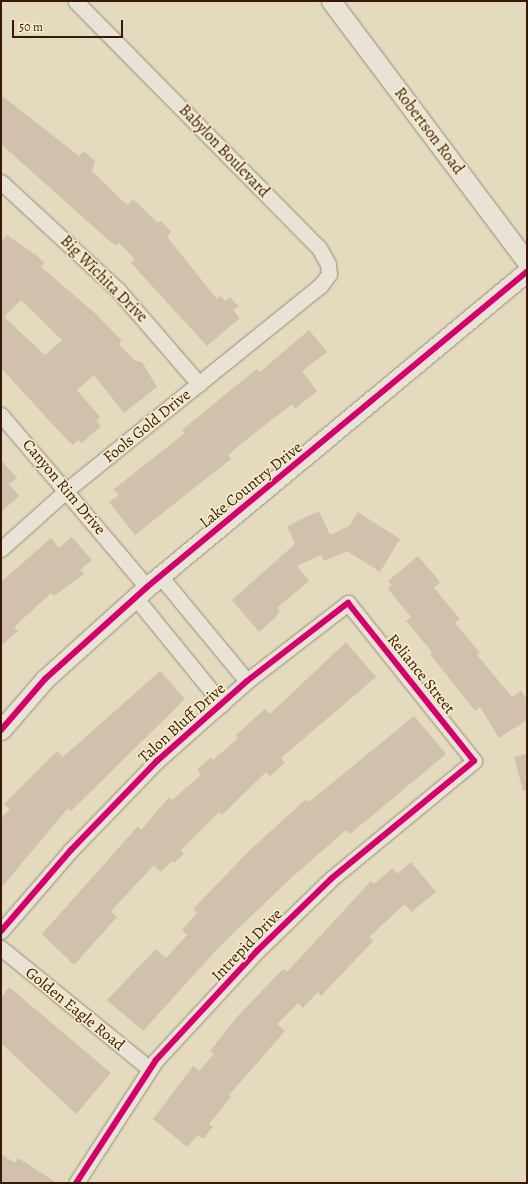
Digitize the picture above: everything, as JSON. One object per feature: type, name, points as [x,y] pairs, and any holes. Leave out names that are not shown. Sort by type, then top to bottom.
[{"type":"street","name":"Babylon Boulevard","points":[[75,1],[319,248],[328,264],[329,274],[295,306]]},
{"type":"street","name":"Robertson Road","points":[[331,1],[527,262]]},
{"type":"street","name":"Big Wichita Drive","points":[[1,182],[118,290],[199,384]]},
{"type":"street","name":"Lake Country Drive","points":[[1,730],[46,679],[148,587],[527,272]]},
{"type":"street","name":"Fools Gold Drive","points":[[1,548],[68,489],[295,306]]},
{"type":"street","name":"Canyon Rim Drive","points":[[1,415],[68,489],[148,587]]},
{"type":"street","points":[[148,587],[247,681]]},
{"type":"street","points":[[148,587],[222,704]]},
{"type":"street","name":"Talon Bluff Drive","points":[[1,931],[71,850],[157,761],[247,681],[348,603]]},
{"type":"street","name":"Reliance Street","points":[[348,603],[474,761]]},
{"type":"street","name":"Intrepid Drive","points":[[76,1183],[150,1070],[257,951],[331,879],[474,761]]},
{"type":"street","name":"Golden Eagle Road","points":[[1,948],[150,1070]]},
{"type":"building","points":[[1,95],[79,156],[84,151],[95,161],[92,171],[127,205],[133,199],[158,223],[161,221],[171,232],[167,237],[217,299],[220,296],[225,301],[230,297],[238,306],[233,310],[240,318],[207,346],[131,263],[135,259],[119,243],[116,246],[106,238],[1,144]]},
{"type":"building","points":[[7,235],[36,255],[44,263],[41,267],[96,314],[122,341],[119,344],[135,361],[142,362],[157,387],[124,413],[94,375],[77,390],[100,417],[96,421],[101,426],[82,443],[78,440],[73,445],[67,440],[1,368],[1,241]],"holes":[[[21,300],[62,340],[45,355],[4,317]]]},
{"type":"building","points":[[309,330],[327,352],[302,371],[317,391],[295,409],[292,404],[246,440],[228,455],[231,459],[135,535],[109,502],[119,495],[114,489],[185,433],[182,430],[221,398],[257,369],[260,372]]},
{"type":"building","points":[[1,460],[17,478],[9,484],[19,496],[1,512]]},
{"type":"building","points":[[319,511],[330,535],[349,526],[358,512],[400,539],[380,572],[347,551],[324,561],[321,555],[297,566],[309,581],[277,608],[280,611],[274,619],[259,632],[232,600],[295,544],[287,526]]},
{"type":"building","points":[[72,537],[92,560],[80,570],[84,574],[54,596],[51,593],[14,627],[18,631],[1,646],[1,582],[51,538],[59,548]]},
{"type":"building","points":[[418,556],[440,582],[434,588],[460,619],[455,623],[480,653],[477,655],[512,697],[521,691],[527,700],[527,720],[499,738],[480,707],[475,711],[430,654],[432,652],[406,621],[411,617],[388,589],[392,585],[388,581]]},
{"type":"building","points":[[346,642],[376,677],[281,758],[285,763],[270,776],[266,772],[222,815],[219,812],[181,850],[184,854],[174,863],[172,861],[161,872],[154,865],[111,911],[117,917],[74,965],[42,934],[138,826],[141,830],[169,797],[172,800],[201,775],[197,770],[210,758],[213,760],[238,738],[236,735],[265,709],[270,714]]},
{"type":"building","points":[[160,671],[185,699],[71,811],[68,808],[1,888],[1,818],[10,809],[4,804],[57,751],[63,757]]},
{"type":"building","points":[[414,716],[446,754],[350,834],[346,830],[290,879],[219,947],[143,1031],[107,1000],[156,949],[166,958],[187,935],[182,930],[197,913],[193,909],[251,849],[306,799],[309,802]]},
{"type":"building","points":[[527,754],[527,790],[523,791],[514,757]]},
{"type":"building","points":[[411,862],[436,892],[411,912],[405,904],[369,937],[373,941],[321,996],[318,992],[303,1008],[298,1003],[277,1024],[285,1031],[229,1095],[231,1097],[209,1124],[213,1127],[203,1139],[198,1135],[187,1147],[153,1119],[193,1066],[199,1071],[214,1054],[210,1051],[237,1017],[283,969],[287,972],[371,881],[374,884],[393,868],[397,874]]},
{"type":"building","points":[[9,987],[111,1073],[76,1114],[1,1043],[1,998]]},
{"type":"building","points":[[1,1154],[15,1163],[18,1158],[57,1183],[1,1183]]},
{"type":"cycle path","points":[[1,730],[45,679],[147,587],[527,272]]},
{"type":"cycle path","points":[[1,931],[71,850],[157,761],[247,681],[348,603],[474,761],[331,879],[257,951],[156,1060],[76,1183]]}]
